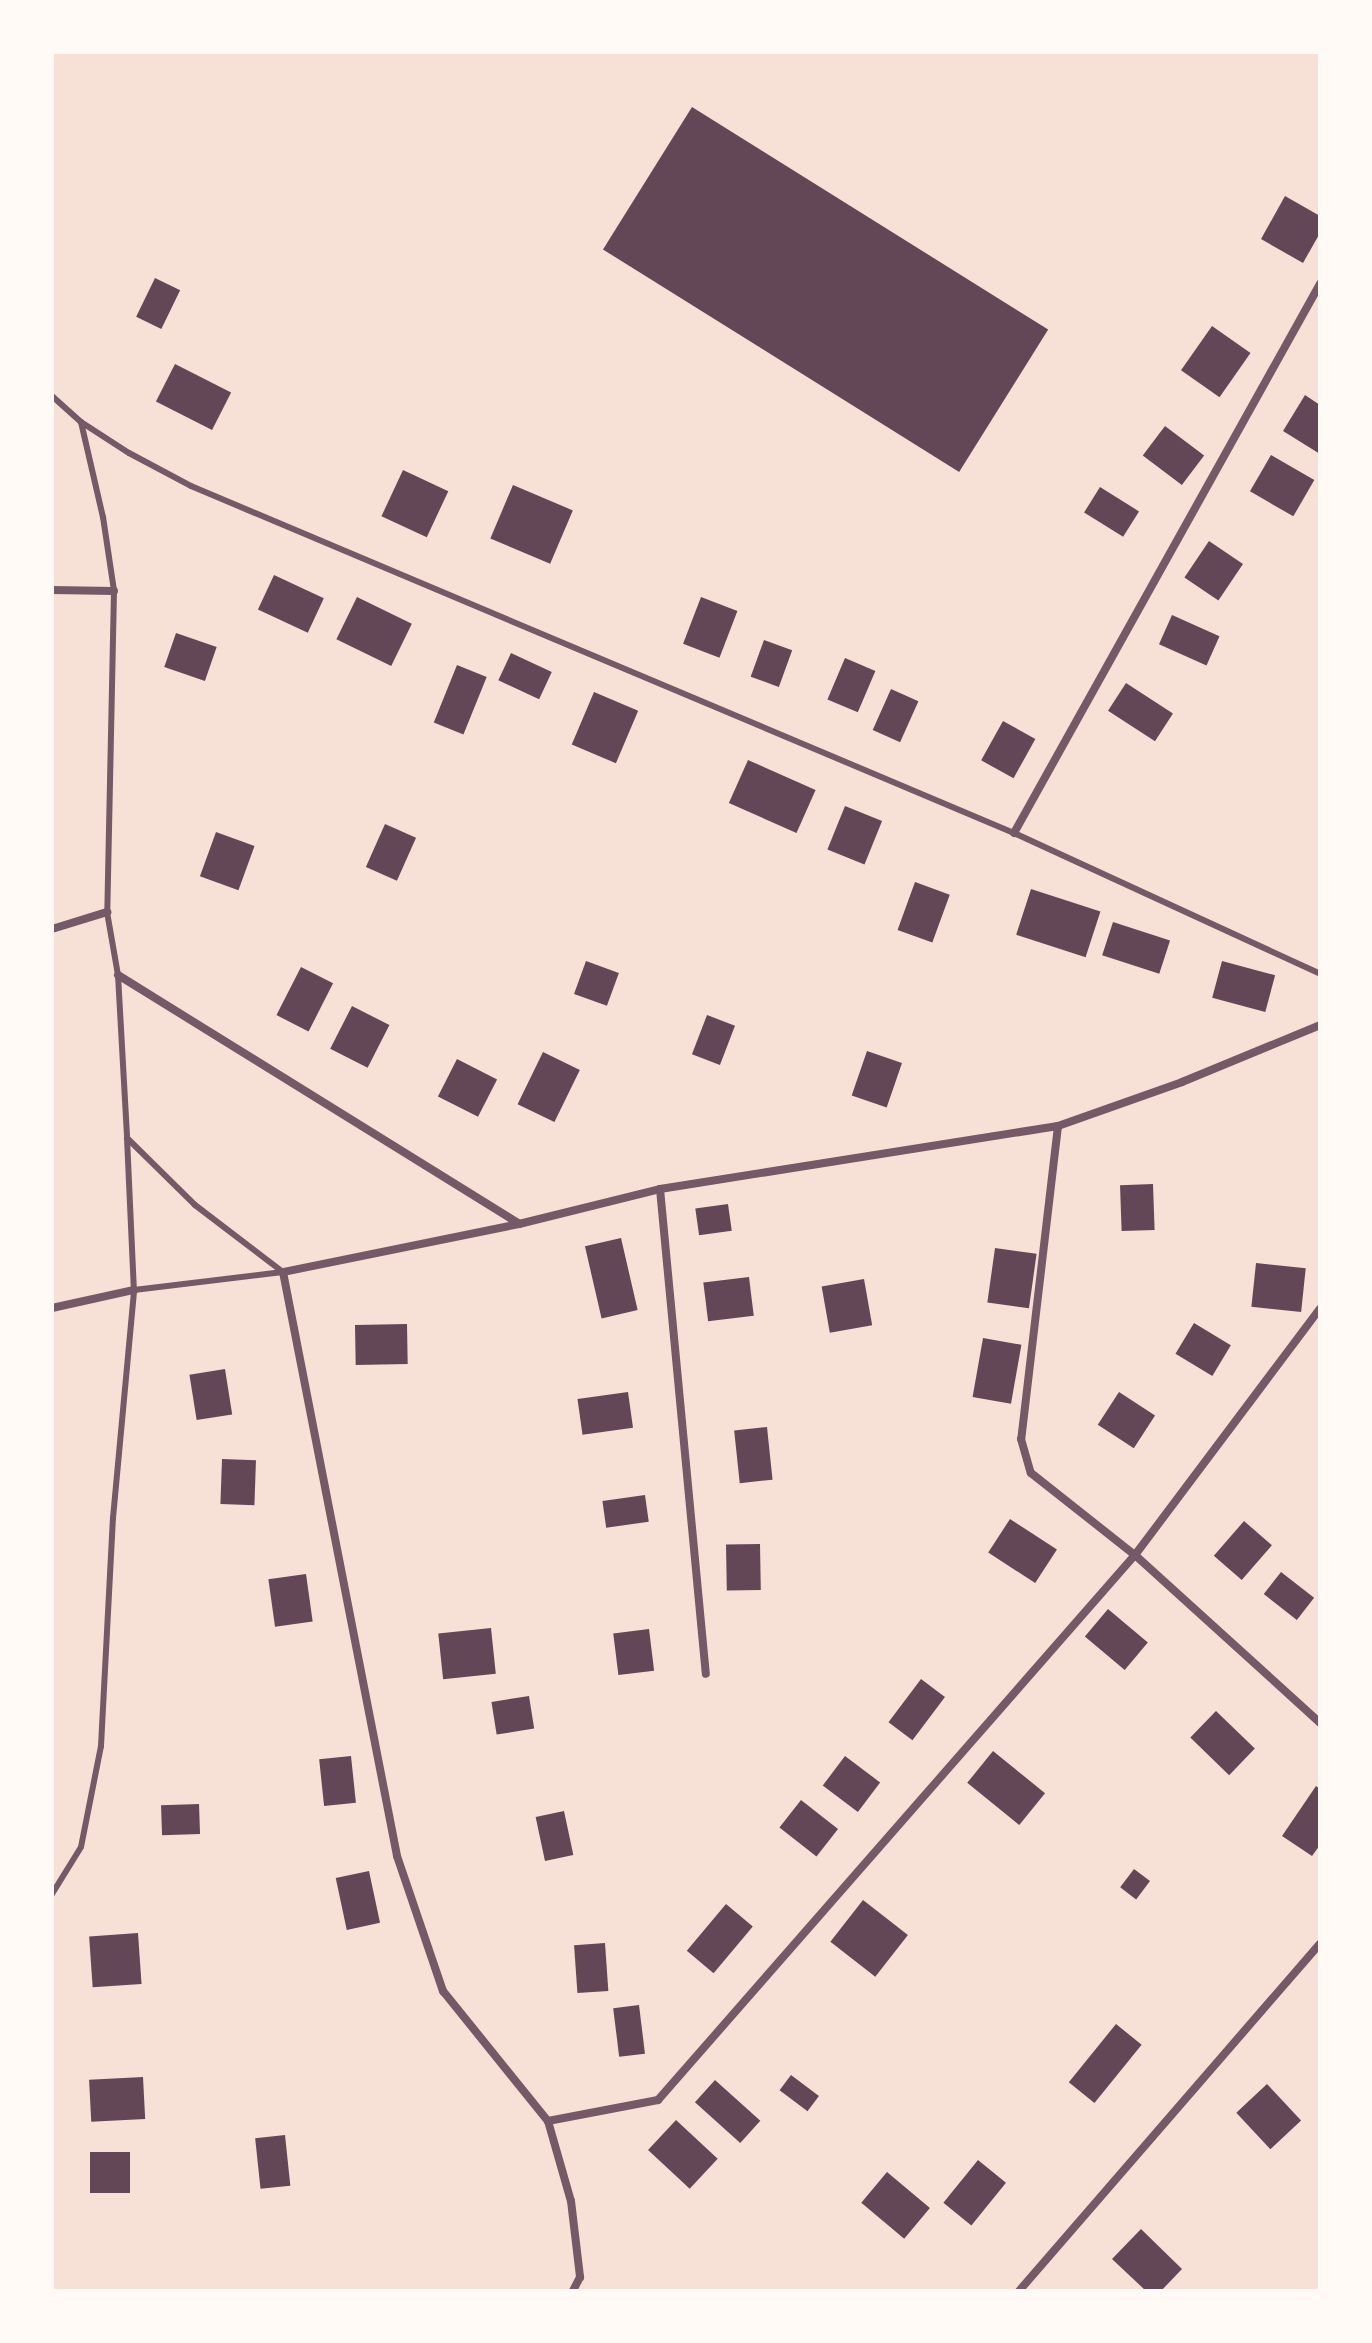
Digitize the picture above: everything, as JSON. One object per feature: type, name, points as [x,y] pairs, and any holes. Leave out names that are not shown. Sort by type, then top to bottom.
[{"type":"street","points":[[1014,833],[1320,284]]},
{"type":"street","points":[[52,590],[114,591]]},
{"type":"street","points":[[52,929],[107,912]]},
{"type":"street","points":[[118,975],[519,1224]]},
{"type":"street","points":[[573,2291],[580,2277],[571,2201],[548,2121],[443,1991],[397,1856],[283,1272],[519,1224],[660,1189],[1058,1126],[1182,1082],[1320,1025]]},
{"type":"street","points":[[1058,1126],[1021,1439],[1031,1473],[1135,1555],[1320,1723]]},
{"type":"street","points":[[660,1189],[706,1674]]},
{"type":"street","points":[[52,1308],[134,1290]]},
{"type":"street","points":[[548,2121],[658,2100],[1135,1555],[1320,1309]]},
{"type":"street","points":[[1019,2291],[1320,1944]]},
{"type":"lane","points":[[52,396],[81,422],[129,453],[191,486],[1014,833],[1320,974]]},
{"type":"lane","points":[[52,1894],[81,1847],[101,1746],[113,1518],[134,1290],[118,975],[107,912],[114,591],[103,517],[81,422]]},
{"type":"lane","points":[[127,1138],[195,1205],[283,1272]]},
{"type":"lane","points":[[134,1290],[283,1272]]},
{"type":"building","points":[[692,107],[1048,330],[959,472],[603,249]]},
{"type":"building","points":[[1285,196],[1320,216],[1320,233],[1303,263],[1261,239]]},
{"type":"building","points":[[155,278],[180,290],[161,329],[136,317]]},
{"type":"building","points":[[1212,326],[1251,353],[1220,397],[1181,370]]},
{"type":"building","points":[[175,364],[231,393],[212,430],[156,401]]},
{"type":"building","points":[[1305,395],[1320,405],[1320,454],[1283,431]]},
{"type":"building","points":[[1165,426],[1204,455],[1182,485],[1143,456]]},
{"type":"building","points":[[1271,455],[1314,480],[1293,516],[1250,491]]},
{"type":"building","points":[[403,470],[448,491],[427,537],[381,516]]},
{"type":"building","points":[[513,485],[573,510],[550,564],[490,538]]},
{"type":"building","points":[[1100,487],[1139,511],[1123,537],[1084,512]]},
{"type":"building","points":[[1209,541],[1243,564],[1218,600],[1184,577]]},
{"type":"building","points":[[274,575],[324,598],[308,633],[258,609]]},
{"type":"building","points":[[357,597],[412,624],[391,666],[336,639]]},
{"type":"building","points":[[701,597],[737,611],[719,658],[683,644]]},
{"type":"building","points":[[1172,615],[1220,636],[1206,665],[1159,644]]},
{"type":"building","points":[[176,633],[217,647],[205,681],[164,667]]},
{"type":"building","points":[[764,640],[792,650],[779,687],[751,677]]},
{"type":"building","points":[[511,653],[552,672],[539,699],[498,680]]},
{"type":"building","points":[[845,658],[875,671],[858,712],[827,699]]},
{"type":"building","points":[[457,665],[487,677],[463,734],[434,722]]},
{"type":"building","points":[[1126,683],[1173,713],[1155,741],[1108,711]]},
{"type":"building","points":[[891,689],[918,701],[900,742],[873,730]]},
{"type":"building","points":[[594,692],[638,711],[616,763],[572,744]]},
{"type":"building","points":[[1003,721],[1035,739],[1014,778],[981,760]]},
{"type":"building","points":[[748,760],[816,790],[796,833],[729,803]]},
{"type":"building","points":[[845,806],[882,821],[864,865],[827,850]]},
{"type":"building","points":[[385,824],[416,838],[397,881],[366,867]]},
{"type":"building","points":[[216,832],[255,846],[238,890],[200,876]]},
{"type":"building","points":[[915,882],[950,895],[932,943],[898,930]]},
{"type":"building","points":[[1031,889],[1100,912],[1086,957],[1016,935]]},
{"type":"building","points":[[1113,922],[1170,941],[1159,974],[1102,955]]},
{"type":"building","points":[[586,961],[619,973],[607,1006],[574,994]]},
{"type":"building","points":[[1222,961],[1275,975],[1265,1012],[1212,998]]},
{"type":"building","points":[[301,967],[333,983],[309,1031],[276,1015]]},
{"type":"building","points":[[352,1006],[389,1025],[368,1068],[330,1049]]},
{"type":"building","points":[[707,1015],[735,1026],[720,1065],[692,1054]]},
{"type":"building","points":[[867,1051],[902,1063],[887,1107],[852,1095]]},
{"type":"building","points":[[543,1052],[580,1070],[554,1122],[518,1104]]},
{"type":"building","points":[[457,1059],[497,1079],[478,1117],[438,1096]]},
{"type":"building","points":[[1153,1184],[1155,1230],[1122,1231],[1120,1185]]},
{"type":"building","points":[[728,1204],[732,1231],[699,1235],[695,1209]]},
{"type":"building","points":[[621,1238],[638,1310],[602,1318],[585,1246]]},
{"type":"building","points":[[995,1248],[1037,1254],[1029,1308],[987,1302]]},
{"type":"building","points":[[1256,1263],[1306,1268],[1301,1312],[1251,1307]]},
{"type":"building","points":[[749,1277],[754,1316],[708,1321],[703,1283]]},
{"type":"building","points":[[864,1279],[872,1325],[830,1333],[822,1286]]},
{"type":"building","points":[[1194,1323],[1231,1345],[1212,1376],[1175,1354]]},
{"type":"building","points":[[407,1324],[408,1364],[356,1365],[355,1325]]},
{"type":"building","points":[[983,1338],[1021,1345],[1011,1404],[973,1397]]},
{"type":"building","points":[[225,1369],[232,1414],[197,1420],[189,1375]]},
{"type":"building","points":[[628,1392],[633,1428],[583,1435],[577,1399]]},
{"type":"building","points":[[1119,1392],[1155,1415],[1134,1448],[1098,1425]]},
{"type":"building","points":[[767,1427],[773,1480],[740,1483],[734,1430]]},
{"type":"building","points":[[222,1459],[256,1460],[254,1505],[220,1504]]},
{"type":"building","points":[[645,1495],[649,1522],[606,1528],[602,1501]]},
{"type":"building","points":[[1010,1519],[1057,1549],[1035,1583],[988,1553]]},
{"type":"building","points":[[1244,1521],[1272,1545],[1242,1580],[1214,1556]]},
{"type":"building","points":[[760,1544],[761,1590],[727,1591],[726,1545]]},
{"type":"building","points":[[1281,1572],[1314,1598],[1297,1620],[1264,1594]]},
{"type":"building","points":[[306,1574],[313,1622],[275,1627],[268,1579]]},
{"type":"building","points":[[1108,1609],[1148,1642],[1125,1670],[1085,1637]]},
{"type":"building","points":[[491,1628],[496,1674],[443,1679],[438,1634]]},
{"type":"building","points":[[649,1629],[654,1671],[618,1675],[613,1633]]},
{"type":"building","points":[[921,1679],[945,1697],[912,1740],[889,1722]]},
{"type":"building","points":[[529,1696],[534,1729],[497,1735],[491,1702]]},
{"type":"building","points":[[1216,1711],[1255,1749],[1229,1775],[1190,1738]]},
{"type":"building","points":[[993,1751],[1045,1793],[1019,1825],[967,1783]]},
{"type":"building","points":[[351,1756],[356,1803],[324,1806],[319,1759]]},
{"type":"building","points":[[845,1756],[880,1782],[858,1812],[823,1786]]},
{"type":"building","points":[[1316,1786],[1320,1789],[1320,1845],[1312,1856],[1282,1836]]},
{"type":"building","points":[[801,1800],[838,1829],[816,1857],[779,1828]]},
{"type":"building","points":[[199,1804],[200,1834],[162,1835],[161,1805]]},
{"type":"building","points":[[564,1811],[573,1855],[545,1861],[536,1817]]},
{"type":"building","points":[[1134,1869],[1150,1881],[1136,1899],[1120,1887]]},
{"type":"building","points":[[369,1871],[380,1923],[347,1930],[336,1878]]},
{"type":"building","points":[[863,1900],[908,1935],[875,1977],[830,1942]]},
{"type":"building","points":[[726,1904],[753,1926],[714,1973],[687,1951]]},
{"type":"building","points":[[138,1933],[142,1984],[93,1987],[89,1936]]},
{"type":"building","points":[[605,1943],[608,1991],[577,1993],[574,1945]]},
{"type":"building","points":[[639,2005],[645,2054],[619,2057],[613,2008]]},
{"type":"building","points":[[1116,2024],[1142,2045],[1094,2103],[1069,2082]]},
{"type":"building","points":[[791,2075],[819,2096],[808,2111],[780,2090]]},
{"type":"building","points":[[143,2077],[145,2119],[91,2122],[89,2080]]},
{"type":"building","points":[[715,2080],[760,2121],[740,2143],[695,2102]]},
{"type":"building","points":[[1267,2084],[1301,2121],[1270,2149],[1236,2113]]},
{"type":"building","points":[[676,2120],[718,2159],[690,2189],[648,2150]]},
{"type":"building","points":[[285,2135],[290,2186],[260,2189],[255,2138]]},
{"type":"building","points":[[90,2152],[130,2152],[130,2193],[90,2193]]},
{"type":"building","points":[[978,2160],[1006,2183],[971,2225],[943,2203]]},
{"type":"building","points":[[887,2172],[930,2208],[904,2239],[861,2203]]},
{"type":"building","points":[[1141,2229],[1182,2269],[1161,2291],[1146,2291],[1112,2259]]}]
